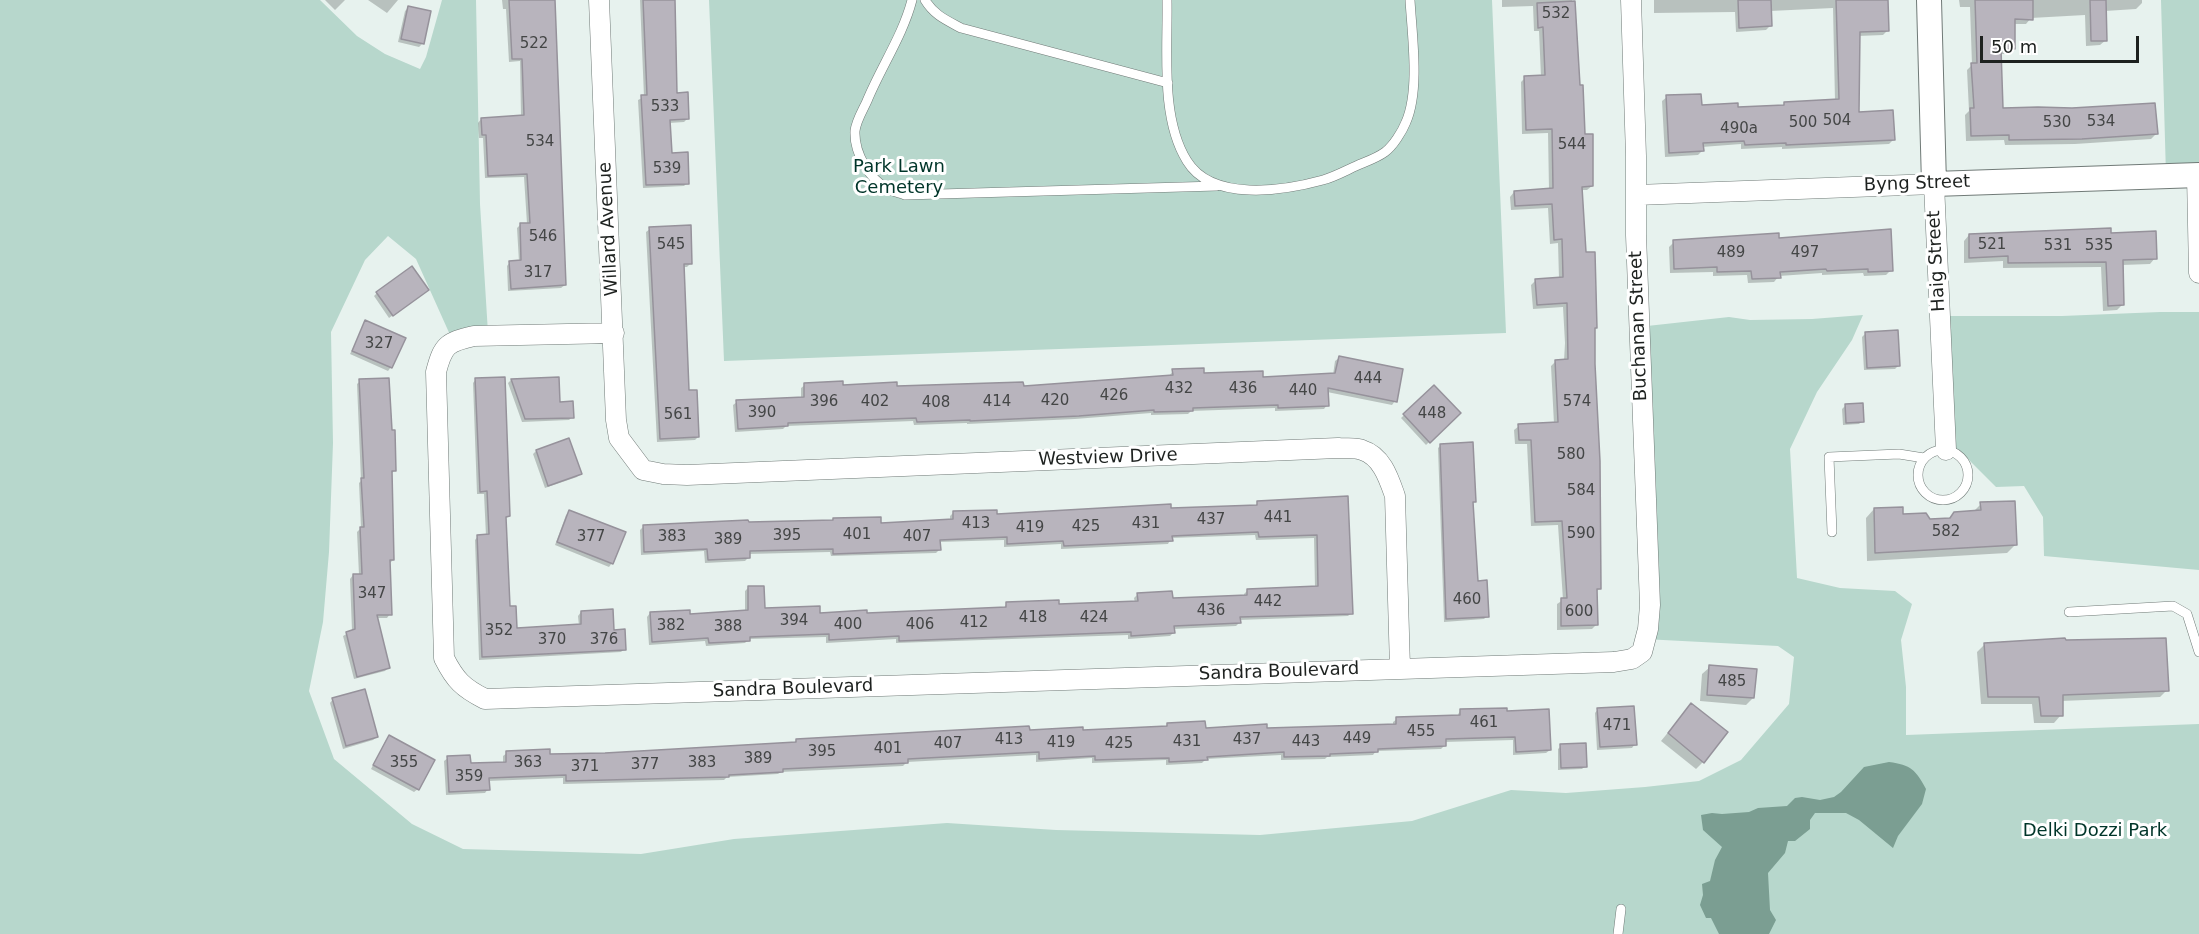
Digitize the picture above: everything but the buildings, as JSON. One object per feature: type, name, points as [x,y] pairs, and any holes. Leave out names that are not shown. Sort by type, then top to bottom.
[{"type":"street","name":"Willard Avenue","points":[[599,0],[616,420],[619,438],[630,455]]},
{"type":"street","name":"Buchanan Street","points":[[1631,0],[1636,235],[1650,606],[1642,652]]},
{"type":"street","name":"Haig Street","points":[[1929,0],[1934,184],[1946,450]]},
{"type":"street","name":"Byng Street","points":[[1636,195],[2198,175]]},
{"type":"street","points":[[2198,175],[2199,273]]},
{"type":"street","name":"Sandra Boulevard","points":[[614,333],[474,336],[453,340],[441,353],[436,372],[444,658],[453,675],[466,690],[485,699],[1614,662],[1632,659],[1642,652]]},
{"type":"street","name":"Westview Drive","points":[[630,455],[643,470],[687,475],[1338,448],[1362,450],[1377,460],[1388,474],[1395,496],[1400,668]]},
{"type":"lane","points":[[912,0],[909,13],[874,84],[855,130],[858,148],[874,178],[888,189],[905,195],[1217,186],[1250,190],[1325,180],[1386,152],[1406,123],[1414,98],[1410,0]]},
{"type":"lane","points":[[926,0],[931,10],[961,28],[1168,83]]},
{"type":"lane","points":[[1167,0],[1171,126],[1188,164],[1203,178],[1217,186]]},
{"type":"lane","points":[[1946,450],[1961,458],[1967,470],[1967,481],[1962,491],[1947,500],[1931,497],[1923,491],[1918,480],[1918,469],[1924,458],[1933,452],[1946,450]]},
{"type":"lane","points":[[1832,532],[1829,457],[1899,454],[1924,458]]},
{"type":"lane","points":[[2069,612],[2173,606],[2187,614],[2199,652]]},
{"type":"lane","points":[[1618,934],[1621,909]]},
{"type":"green space","name":"Delki Dozzi Park","points":[[0,0],[320,0],[357,36],[385,54],[420,69],[426,57],[442,0],[476,0],[480,204],[488,333],[451,337],[416,259],[388,236],[365,260],[331,332],[333,443],[329,552],[323,622],[309,691],[334,759],[412,824],[463,849],[641,854],[734,839],[947,823],[1056,830],[1260,835],[1412,821],[1511,790],[1566,793],[1699,781],[1741,760],[1789,704],[1794,657],[1778,646],[1644,639],[1638,327],[1729,317],[1750,320],[1863,315],[1852,340],[1817,392],[1790,449],[1797,578],[1840,588],[1895,591],[1912,604],[1901,640],[1906,687],[1906,735],[2199,724],[2199,934],[0,934]]},
{"type":"green space","name":"Park Lawn Cemetery","points":[[709,0],[1492,0],[1506,333],[724,361]]},
{"type":"green space","points":[[2161,0],[2199,0],[2199,173],[2166,175]]},
{"type":"green space","points":[[2199,312],[2199,570],[2044,556],[2043,517],[2024,486],[1996,487],[1966,457],[1952,448],[1938,316],[2062,316]]},
{"type":"shaded area","points":[[1889,762],[1908,767],[1919,777],[1926,789],[1922,804],[1898,836],[1893,848],[1859,820],[1846,813],[1815,813],[1810,820],[1810,829],[1795,841],[1788,841],[1785,853],[1768,873],[1770,910],[1776,920],[1769,934],[1719,934],[1711,918],[1706,918],[1700,905],[1703,895],[1702,884],[1710,881],[1715,860],[1722,847],[1703,830],[1701,815],[1749,812],[1758,808],[1787,806],[1795,798],[1802,797],[1820,800],[1834,797],[1864,767]]}]
